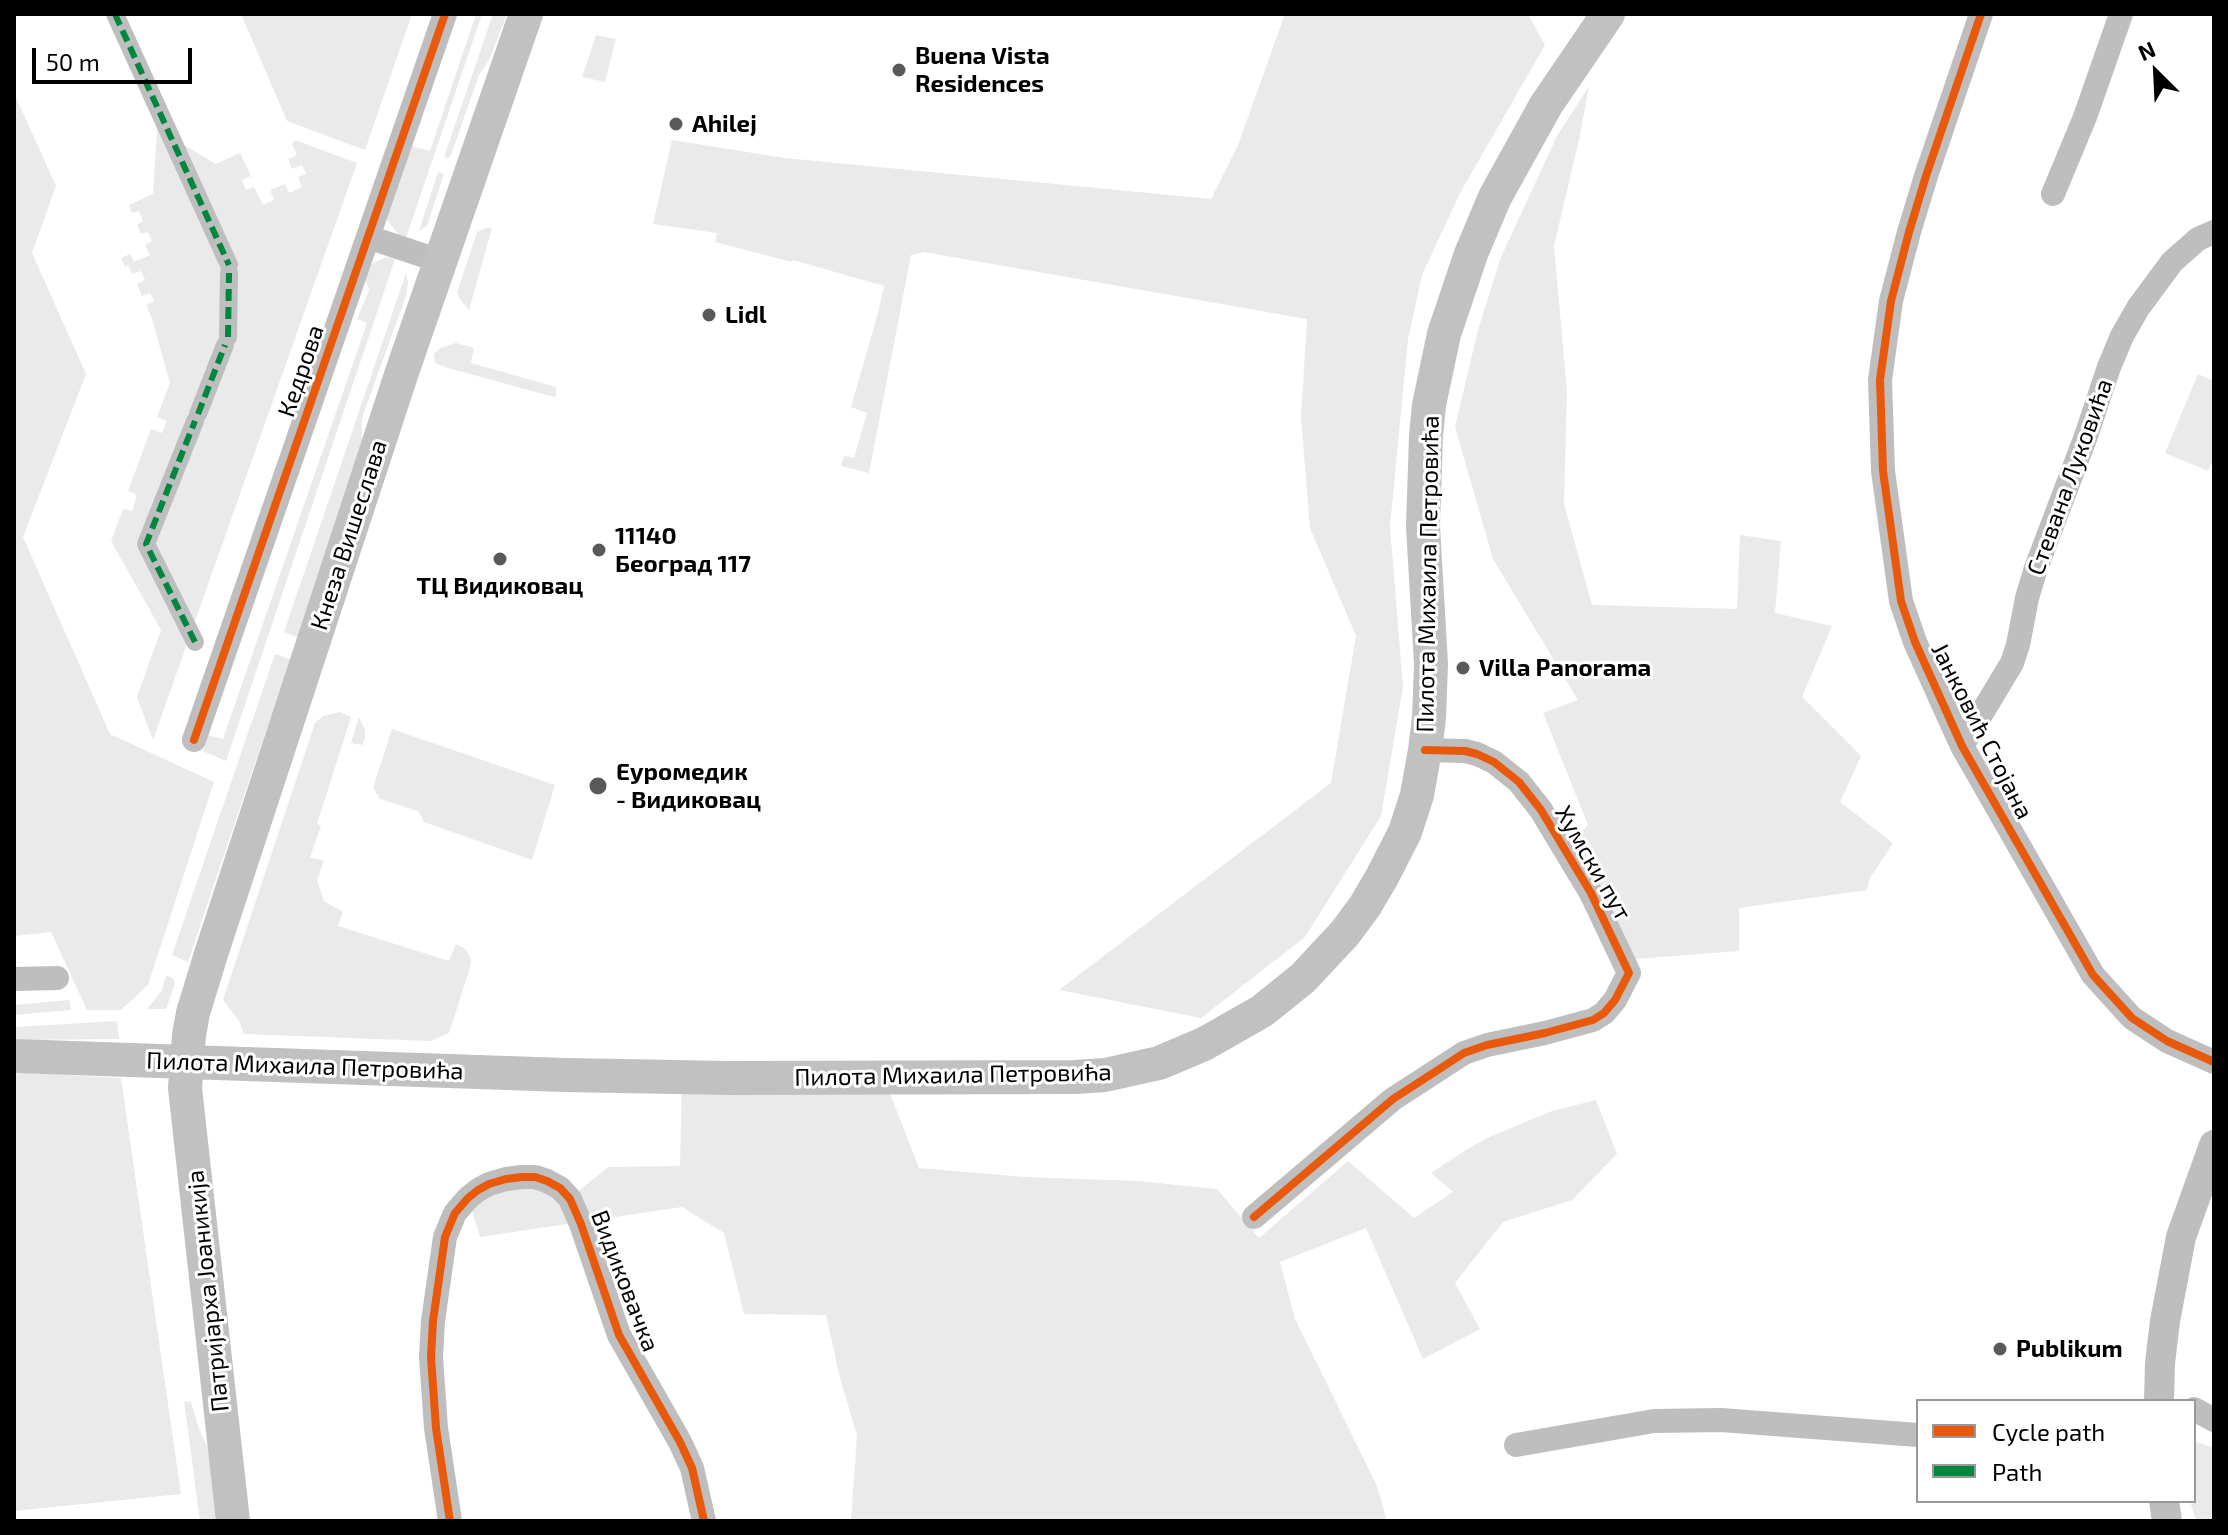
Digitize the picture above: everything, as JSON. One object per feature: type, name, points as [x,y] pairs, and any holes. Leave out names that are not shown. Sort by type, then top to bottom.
[{"type":"main road","name":"Кнеза Вишеслава","points":[[185,1061],[193,1013],[211,954],[440,261],[526,14]]},
{"type":"main road","name":"Пилота Михаила Петровића","points":[[14,1056],[565,1075],[1075,1077],[1135,1069],[1182,1054],[1239,1026],[1285,993],[1331,949],[1365,906],[1399,846],[1417,795],[1431,689],[1423,526],[1426,436],[1429,405],[1444,334],[1471,254],[1495,197],[1546,105],[1608,14]]},
{"type":"main road","name":"Патријарха Јоаникија","points":[[185,1061],[185,1088],[233,1521]]},
{"type":"street","points":[[115,14],[229,269],[227,341],[146,544],[195,642]]},
{"type":"street","name":"Кедрова","points":[[194,740],[445,14]]},
{"type":"street","name":"Јанковић Стојана","points":[[1981,14],[1909,232],[1891,301],[1880,380],[1883,471],[1901,601],[1915,642],[1962,746],[2081,957],[2101,986],[2132,1018],[2167,1041],[2214,1062]]},
{"type":"street","points":[[2053,194],[2085,117],[2121,14]]},
{"type":"street","name":"Стевана Луковића","points":[[1962,746],[2015,654],[2036,568],[2122,336],[2138,308],[2172,262],[2198,239],[2214,232]]},
{"type":"street","points":[[368,237],[440,261]]},
{"type":"street","name":"Хумски пут","points":[[1254,1217],[1393,1099],[1464,1053],[1593,1020],[1615,1000],[1629,973],[1591,893],[1541,810],[1519,782],[1494,762],[1477,754],[1425,750]]},
{"type":"street","points":[[14,979],[57,978]]},
{"type":"street","points":[[2161,1399],[2160,1363],[2165,1321],[2181,1237],[2214,1145]]},
{"type":"street","name":"Видиковачка","points":[[450,1521],[436,1428],[431,1357],[436,1292],[445,1237],[455,1213],[478,1190],[489,1184],[522,1177],[547,1181],[560,1188],[570,1199],[619,1335],[692,1468],[704,1521]]},
{"type":"street","points":[[2196,1410],[2214,1420]]},
{"type":"street","points":[[1516,1445],[1654,1421],[1721,1420],[1916,1435]]},
{"type":"shaded area","points":[[241,14],[412,14],[365,150],[287,121]]},
{"type":"shaded area","points":[[476,14],[482,14],[406,238],[398,234],[385,217],[408,145],[430,151]]},
{"type":"shaded area","points":[[493,14],[507,14],[489,60],[479,75],[451,155],[444,157]]},
{"type":"shaded area","points":[[1285,14],[1528,14],[1545,45],[1460,193],[1422,275],[1408,339],[1390,527],[1403,687],[1381,816],[1305,937],[1201,1018],[1059,990],[1331,783],[1356,636],[1310,528],[1301,417],[1307,319],[924,252],[911,255],[869,473],[841,466],[844,456],[854,458],[867,413],[851,407],[884,286],[715,242],[717,233],[653,224],[672,140],[785,158],[1211,199],[1238,145]]},
{"type":"shaded area","points":[[596,35],[616,39],[605,82],[582,77]]},
{"type":"shaded area","points":[[1589,86],[1554,246],[1567,392],[1564,504],[1592,605],[1737,609],[1740,535],[1781,541],[1775,613],[1832,626],[1802,697],[1861,756],[1840,802],[1893,843],[1870,878],[1867,890],[1739,908],[1739,951],[1634,959],[1565,849],[1588,825],[1543,713],[1578,700],[1493,559],[1455,427],[1478,330],[1501,257],[1557,136]]},
{"type":"shaded area","points":[[14,93],[56,186],[32,253],[86,374],[23,537],[110,734],[214,782],[148,985],[121,1010],[87,1010],[51,932],[14,936]]},
{"type":"shaded area","points":[[157,129],[216,164],[240,153],[251,176],[242,180],[246,190],[254,187],[263,205],[274,200],[270,190],[285,184],[289,193],[302,187],[298,177],[306,174],[302,165],[292,169],[288,159],[297,155],[292,144],[295,140],[357,163],[153,740],[137,697],[161,630],[111,541],[123,509],[132,511],[137,495],[128,491],[151,429],[162,433],[167,421],[157,417],[170,383],[146,305],[154,301],[150,293],[142,296],[137,284],[145,280],[141,271],[132,274],[121,258],[130,254],[134,262],[150,255],[145,245],[152,241],[148,232],[141,234],[137,225],[143,221],[139,211],[132,213],[129,205],[153,194]]},
{"type":"shaded area","points":[[438,172],[444,174],[427,226],[419,231]]},
{"type":"shaded area","points":[[492,228],[469,310],[457,292],[477,232]]},
{"type":"shaded area","points":[[386,257],[395,259],[226,761],[203,751],[208,735],[223,739],[367,323],[357,319],[369,290],[365,279],[369,265]]},
{"type":"shaded area","points":[[406,273],[406,296],[362,418],[362,440],[297,637],[284,632]]},
{"type":"shaded area","points":[[456,343],[474,348],[471,363],[556,387],[556,396],[435,363],[434,354],[440,348]]},
{"type":"shaded area","points":[[2198,374],[2214,381],[2214,458],[2208,471],[2165,453]]},
{"type":"shaded area","points":[[275,654],[290,659],[188,962],[172,955]]},
{"type":"shaded area","points":[[340,712],[351,717],[317,824],[321,826],[310,857],[324,861],[317,880],[324,901],[343,912],[338,926],[449,961],[456,944],[468,953],[470,968],[449,1033],[431,1041],[244,1034],[239,1021],[223,1000],[315,723],[323,716]]},
{"type":"shaded area","points":[[359,717],[365,730],[362,745],[351,743]]},
{"type":"shaded area","points":[[392,729],[555,785],[532,860],[424,822],[418,811],[380,799],[373,788]]},
{"type":"shaded area","points":[[166,976],[173,978],[175,983],[166,1009],[147,1009],[162,990]]},
{"type":"shaded area","points":[[69,1000],[71,1010],[14,1015],[14,1005]]},
{"type":"shaded area","points":[[117,1021],[119,1039],[14,1040],[14,1027]]},
{"type":"shaded area","points":[[14,1074],[121,1078],[181,1494],[14,1511]]},
{"type":"shaded area","points":[[682,1077],[884,1078],[919,1168],[1025,1177],[1138,1181],[1217,1189],[1259,1238],[1348,1161],[1414,1218],[1453,1192],[1431,1173],[1466,1150],[1552,1111],[1596,1100],[1617,1154],[1572,1200],[1503,1222],[1455,1283],[1480,1329],[1423,1359],[1366,1228],[1280,1262],[1295,1319],[1377,1486],[1387,1521],[851,1521],[857,1435],[826,1315],[744,1314],[724,1233],[682,1207],[480,1237],[468,1198],[506,1179],[570,1198],[608,1167],[680,1166]]},
{"type":"shaded area","points":[[184,1401],[191,1402],[213,1459],[219,1521],[200,1521]]},
{"type":"shaded area","points":[[2196,1442],[2214,1448],[2214,1521],[2196,1521],[2191,1503],[2196,1503]]},
{"type":"marked path","points":[[115,14],[229,265]]},
{"type":"marked path","points":[[228,337],[229,273]]},
{"type":"marked path","points":[[198,414],[225,345]]},
{"type":"marked path","points":[[195,421],[146,544],[195,642]]},
{"type":"cycle path","points":[[194,740],[445,14]]},
{"type":"cycle path","points":[[1981,14],[1909,232],[1891,301],[1880,380],[1883,471],[1901,601],[1915,642],[1962,746],[2093,975],[2132,1018],[2167,1041],[2214,1062]]},
{"type":"cycle path","points":[[1254,1217],[1393,1099],[1464,1053],[1593,1020],[1615,1000],[1629,973],[1591,893],[1541,810],[1519,782],[1494,762],[1477,754],[1425,750]]},
{"type":"cycle path","points":[[450,1521],[436,1428],[431,1357],[445,1237],[455,1213],[478,1190],[489,1184],[522,1177],[547,1181],[560,1188],[570,1199],[619,1335],[692,1468],[704,1521]]},
{"type":"place","name":"Buena Vista Residences","points":[[899,70]]},
{"type":"place","name":"Ahilej","points":[[676,124]]},
{"type":"place","name":"Lidl","points":[[709,315]]},
{"type":"place","name":"11140 Београд 117","points":[[599,550]]},
{"type":"place","name":"ТЦ Видиковац","points":[[500,559]]},
{"type":"place","name":"Villa Panorama","points":[[1463,668]]},
{"type":"place","name":"Еуромедик - Видиковац","points":[[598,786]]},
{"type":"place","name":"Publikum","points":[[2000,1349]]}]
